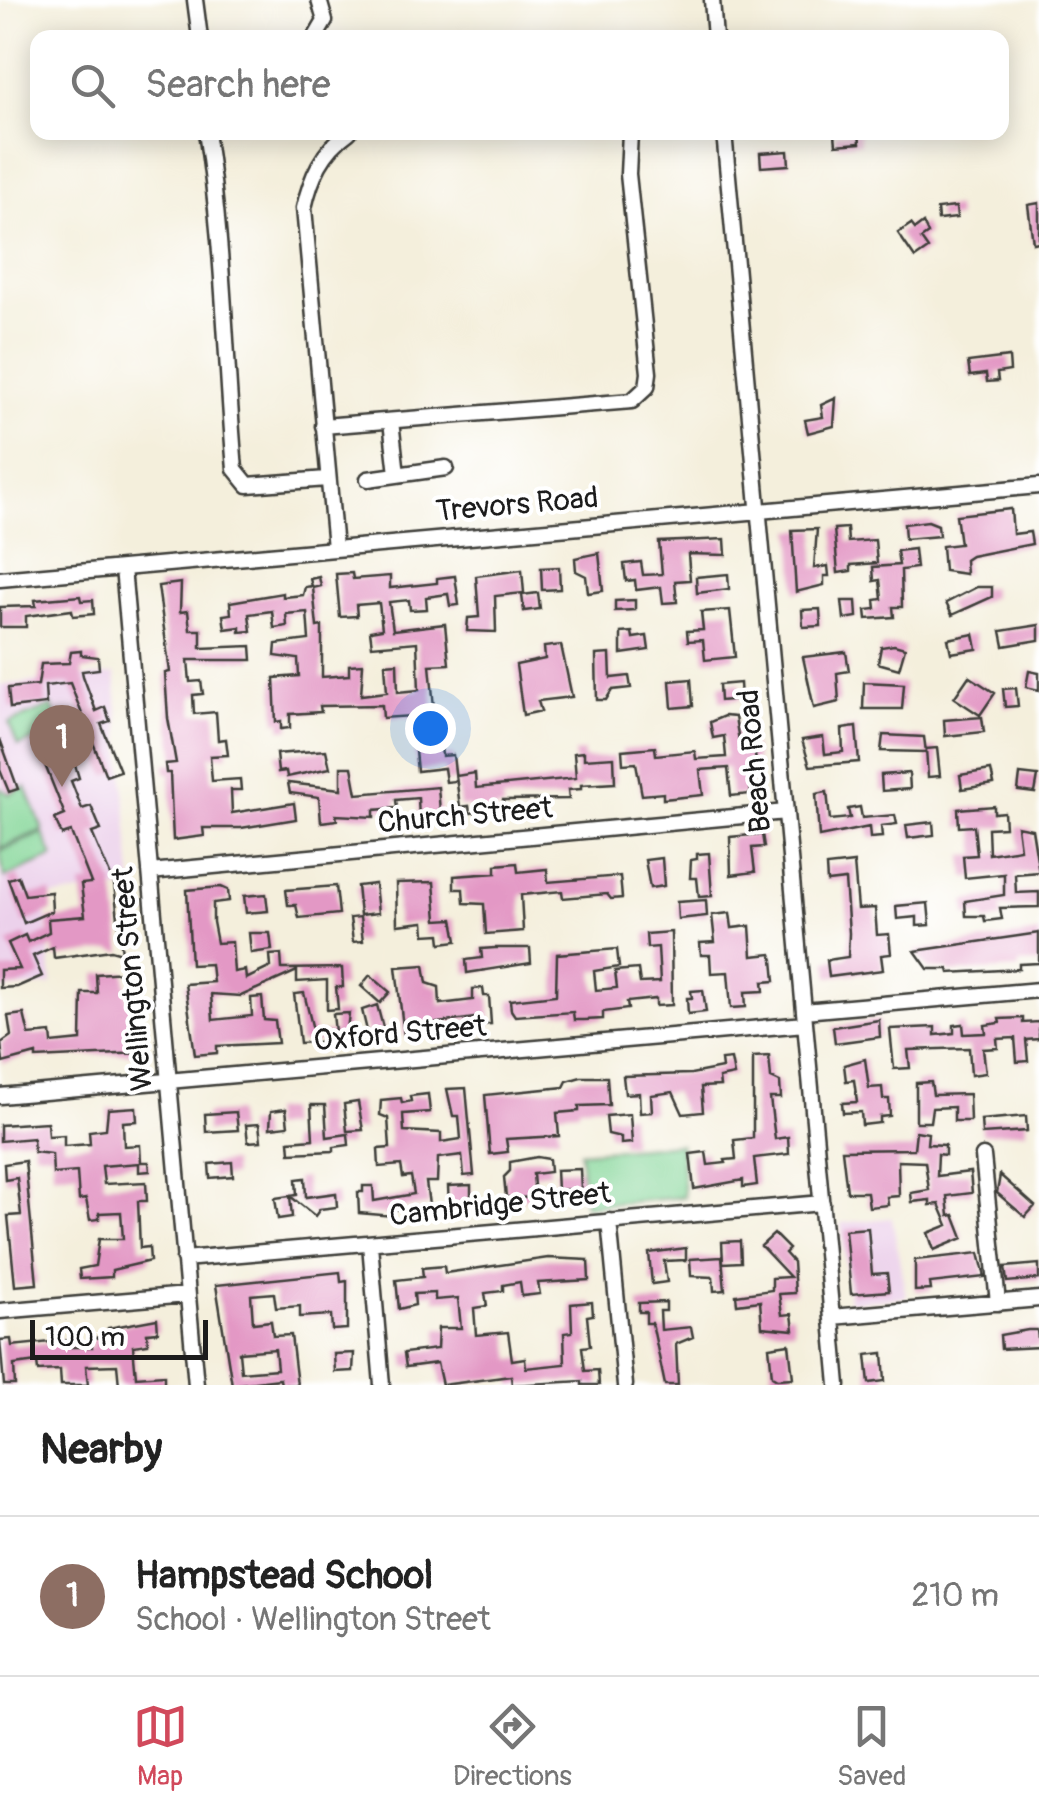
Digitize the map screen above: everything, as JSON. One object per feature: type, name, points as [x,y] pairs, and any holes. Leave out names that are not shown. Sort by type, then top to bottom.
[{"type":"street","points":[[195,0],[199,30]]},
{"type":"street","points":[[319,0],[325,21],[320,30]]},
{"type":"street","points":[[712,0],[714,30]]},
{"type":"street","points":[[207,140],[219,214],[220,304],[236,469],[248,485],[328,479]]},
{"type":"street","points":[[335,548],[326,507],[328,479],[304,208],[317,168],[340,140]]},
{"type":"street","points":[[322,426],[632,401],[641,395],[649,373],[628,174],[630,140]]},
{"type":"street","name":"Beach Road","points":[[725,140],[838,1385]]},
{"type":"street","points":[[391,421],[397,474]]},
{"type":"street","points":[[368,479],[446,468]]},
{"type":"street","name":"Trevors Road","points":[[0,578],[1039,486]]},
{"type":"street","name":"Wellington Street","points":[[123,568],[196,1385]]},
{"type":"street","name":"Church Street","points":[[150,872],[786,812]]},
{"type":"street","name":"Oxford Street","points":[[0,1096],[805,1017],[1039,990]]},
{"type":"street","points":[[983,1156],[998,1303]]},
{"type":"street","name":"Cambridge Street","points":[[184,1259],[822,1203]]},
{"type":"street","points":[[610,1221],[624,1385]]},
{"type":"street","points":[[370,1244],[382,1385]]},
{"type":"street","points":[[0,1311],[188,1295]]},
{"type":"street","points":[[832,1317],[1039,1299]]},
{"type":"shaded area","points":[[115,674],[133,888],[45,897],[52,985],[0,990],[0,685]]},
{"type":"shaded area","points":[[892,1218],[906,1297],[849,1302],[841,1223]]},
{"type":"green space","points":[[52,706],[61,729],[18,746],[9,723]]},
{"type":"green space","points":[[26,787],[43,830],[0,848],[0,788],[9,794]]},
{"type":"green space","points":[[43,833],[53,857],[4,878],[0,851]]},
{"type":"green space","points":[[680,1144],[684,1197],[585,1206],[580,1152]]},
{"type":"building","points":[[836,140],[860,140],[860,143],[836,145]]},
{"type":"building","points":[[788,151],[789,165],[761,167],[760,153]]},
{"type":"building","points":[[1039,203],[1039,242],[1033,243],[1028,205]]},
{"type":"building","points":[[956,207],[957,218],[938,220],[937,209]]},
{"type":"building","points":[[923,223],[928,234],[921,239],[928,249],[915,258],[898,233],[911,224],[915,229]]},
{"type":"building","points":[[1009,357],[1010,371],[997,373],[998,381],[987,382],[986,374],[970,376],[968,362]]},
{"type":"building","points":[[836,398],[834,426],[808,433],[805,420],[823,417],[821,405]]},
{"type":"building","points":[[1011,509],[1013,534],[1030,532],[1032,544],[971,556],[965,560],[966,574],[944,571],[942,546],[960,544],[956,515]]},
{"type":"building","points":[[928,521],[938,525],[939,536],[905,539],[904,524]]},
{"type":"building","points":[[847,528],[848,542],[875,540],[877,563],[851,565],[851,571],[838,573],[834,529]]},
{"type":"building","points":[[817,529],[814,568],[828,566],[829,576],[824,576],[824,585],[796,592],[792,530]]},
{"type":"building","points":[[725,539],[726,555],[688,554],[690,580],[675,581],[677,602],[663,603],[661,587],[636,590],[635,580],[626,581],[624,564],[641,562],[643,575],[662,574],[659,542]]},
{"type":"building","points":[[914,549],[916,568],[901,570],[902,607],[893,607],[894,617],[867,619],[866,610],[876,609],[875,600],[882,599],[880,580],[874,581],[873,567],[899,565],[897,551]]},
{"type":"building","points":[[599,553],[603,591],[588,593],[586,576],[576,571],[575,558]]},
{"type":"building","points":[[559,567],[560,589],[542,590],[541,568]]},
{"type":"building","points":[[522,570],[524,593],[495,596],[496,632],[467,631],[468,618],[479,617],[476,576]]},
{"type":"building","points":[[352,573],[353,579],[390,576],[390,588],[437,583],[437,578],[455,576],[459,605],[450,606],[448,594],[426,597],[427,609],[410,610],[409,600],[389,602],[393,630],[445,624],[449,664],[430,665],[434,708],[424,709],[425,719],[411,721],[411,716],[383,718],[382,705],[320,706],[321,712],[290,714],[290,728],[281,729],[281,721],[276,722],[274,678],[299,676],[298,659],[275,656],[276,644],[309,640],[307,612],[286,614],[287,626],[274,628],[272,611],[249,614],[251,631],[240,632],[240,627],[225,629],[223,615],[231,614],[230,602],[283,593],[283,597],[303,595],[305,587],[312,586],[310,579],[319,577],[321,586],[313,588],[317,627],[322,626],[322,677],[349,675],[349,665],[363,664],[361,695],[387,692],[385,664],[397,663],[398,692],[419,690],[417,642],[372,646],[370,631],[382,629],[379,603],[356,605],[357,616],[340,617],[336,574]]},
{"type":"building","points":[[728,574],[729,589],[697,593],[696,577]]},
{"type":"building","points":[[181,583],[180,612],[188,611],[190,630],[201,630],[201,648],[251,646],[252,660],[188,660],[190,682],[201,681],[203,694],[193,695],[194,714],[216,712],[218,740],[226,739],[228,755],[210,756],[212,781],[240,779],[241,790],[231,790],[232,813],[294,803],[296,819],[241,828],[203,828],[204,836],[173,840],[170,773],[166,773],[165,764],[176,763],[168,718],[165,673],[170,672],[158,586]]},
{"type":"building","points":[[977,587],[992,587],[992,597],[952,615],[946,603]]},
{"type":"building","points":[[538,593],[540,609],[524,611],[522,595]]},
{"type":"building","points":[[80,596],[81,601],[93,600],[94,614],[73,616],[72,610],[26,616],[26,627],[0,627],[0,607],[36,606],[35,600]]},
{"type":"building","points":[[635,600],[635,610],[615,611],[615,601]]},
{"type":"building","points":[[842,601],[856,601],[857,617],[844,619]]},
{"type":"building","points":[[820,609],[821,626],[803,627],[802,610]]},
{"type":"building","points":[[730,610],[735,657],[705,660],[703,640],[688,641],[687,631],[703,630],[701,612]]},
{"type":"building","points":[[1039,625],[1039,640],[1004,646],[1001,631]]},
{"type":"building","points":[[632,632],[633,638],[647,636],[649,650],[621,654],[621,633]]},
{"type":"building","points":[[974,634],[977,649],[951,653],[948,639]]},
{"type":"building","points":[[561,645],[572,697],[538,701],[541,711],[523,715],[516,665],[545,659],[544,647]]},
{"type":"building","points":[[881,647],[905,648],[899,669],[878,663]]},
{"type":"building","points":[[81,651],[81,655],[98,657],[99,669],[82,671],[96,711],[105,707],[110,721],[101,724],[120,771],[106,776],[70,683],[45,686],[46,704],[10,708],[8,688],[38,685],[41,664],[69,663],[71,652]]},
{"type":"building","points":[[846,652],[849,671],[837,673],[839,702],[814,708],[803,657]]},
{"type":"building","points":[[610,654],[611,678],[629,676],[631,688],[612,690],[606,700],[597,700],[596,655]]},
{"type":"building","points":[[1029,671],[1039,673],[1039,690],[1026,687]]},
{"type":"building","points":[[969,676],[995,693],[980,715],[954,698]]},
{"type":"building","points":[[691,679],[693,706],[672,708],[670,681]]},
{"type":"building","points":[[864,682],[904,684],[902,709],[863,709]]},
{"type":"building","points":[[740,683],[741,699],[720,701],[719,685]]},
{"type":"building","points":[[1016,688],[1018,706],[1005,707],[1003,689]]},
{"type":"building","points":[[724,716],[735,717],[740,747],[754,746],[756,762],[748,763],[751,794],[731,796],[728,768],[700,770],[703,795],[663,799],[663,793],[642,795],[636,763],[623,764],[622,750],[655,747],[656,755],[695,751],[696,759],[726,757],[724,736],[713,738],[710,722]]},
{"type":"building","points":[[982,717],[984,732],[945,736],[944,720]]},
{"type":"building","points":[[856,727],[859,762],[810,766],[802,740],[823,737],[825,754],[843,752],[842,729]]},
{"type":"building","points":[[883,735],[924,737],[926,752],[881,751]]},
{"type":"building","points":[[440,738],[442,756],[453,755],[456,781],[446,782],[444,768],[417,771],[414,741]]},
{"type":"building","points":[[0,739],[18,789],[9,792],[0,770]]},
{"type":"building","points":[[57,743],[66,768],[75,765],[79,778],[71,781],[82,809],[91,806],[101,830],[92,833],[114,884],[122,953],[111,950],[54,958],[53,947],[33,956],[42,976],[17,987],[0,988],[0,970],[20,969],[8,943],[25,935],[28,942],[49,932],[48,919],[85,916],[81,884],[91,883],[71,832],[62,835],[55,819],[65,815],[39,750]]},
{"type":"building","points":[[937,748],[940,776],[928,777],[926,749]]},
{"type":"building","points":[[326,750],[330,768],[287,777],[286,771],[278,772],[276,754]]},
{"type":"building","points":[[584,752],[584,759],[614,757],[615,783],[581,785],[581,789],[568,790],[569,799],[503,800],[504,808],[470,813],[469,806],[460,807],[456,776],[475,773],[476,788],[576,778],[574,753]]},
{"type":"building","points":[[341,767],[352,767],[357,794],[438,787],[440,812],[419,820],[418,798],[396,800],[397,808],[374,810],[374,817],[336,815],[337,820],[321,822],[319,797],[290,793],[288,783],[341,789]]},
{"type":"building","points":[[991,770],[994,784],[962,789],[960,775]]},
{"type":"building","points":[[909,773],[910,789],[882,791],[881,775]]},
{"type":"building","points":[[1020,774],[1038,776],[1035,793],[1018,791]]},
{"type":"building","points":[[827,792],[830,820],[850,818],[848,809],[860,807],[862,818],[895,815],[897,824],[881,826],[882,837],[870,838],[869,827],[819,837],[816,794]]},
{"type":"building","points":[[994,806],[994,813],[1004,812],[1005,827],[988,828],[989,854],[1020,849],[1017,826],[1032,829],[1039,872],[1015,874],[1016,893],[1039,892],[1039,907],[1000,908],[1002,919],[985,921],[984,916],[966,916],[965,901],[1004,895],[1004,874],[965,878],[963,856],[977,855],[974,826],[959,827],[958,809]]},
{"type":"building","points":[[933,822],[934,835],[908,838],[906,825]]},
{"type":"building","points":[[762,834],[764,847],[752,848],[755,872],[731,875],[730,837]]},
{"type":"building","points":[[709,853],[712,896],[699,897],[697,878],[690,878],[691,860],[697,859],[697,854]]},
{"type":"building","points":[[662,858],[664,886],[650,888],[645,860]]},
{"type":"building","points":[[517,863],[518,872],[547,869],[548,882],[620,876],[622,898],[611,899],[607,894],[563,898],[562,891],[521,895],[523,931],[486,934],[484,904],[464,903],[463,889],[454,889],[454,876],[496,873],[496,865]]},
{"type":"building","points":[[854,863],[858,909],[875,908],[877,935],[889,934],[891,954],[881,955],[883,970],[829,977],[827,960],[848,957],[849,933],[845,880],[827,882],[826,866]]},
{"type":"building","points":[[18,876],[25,895],[51,892],[52,911],[24,923],[8,879]]},
{"type":"building","points":[[434,882],[437,920],[453,919],[457,941],[441,943],[440,934],[425,935],[424,922],[397,925],[396,883]]},
{"type":"building","points":[[375,884],[378,913],[360,915],[357,886]]},
{"type":"building","points":[[336,886],[339,914],[299,918],[296,905],[288,905],[286,890]]},
{"type":"building","points":[[187,890],[228,890],[229,901],[213,903],[213,922],[217,943],[232,942],[234,972],[245,970],[246,979],[271,967],[270,955],[281,954],[282,969],[342,968],[343,987],[336,987],[338,1009],[327,1010],[327,980],[297,982],[297,971],[241,996],[211,994],[213,1020],[252,1016],[251,998],[262,997],[264,1020],[275,1021],[278,1043],[217,1046],[217,1053],[195,1055],[185,984],[213,982],[211,964],[191,965]]},
{"type":"building","points":[[266,894],[268,911],[246,913],[244,896]]},
{"type":"building","points":[[706,900],[707,916],[678,919],[677,902]]},
{"type":"building","points":[[928,903],[930,925],[917,926],[917,917],[897,919],[896,906]]},
{"type":"building","points":[[730,913],[732,928],[750,926],[752,956],[771,954],[773,960],[775,981],[763,982],[764,991],[745,992],[746,1007],[731,1008],[728,972],[711,973],[710,955],[701,955],[700,943],[715,942],[712,915]]},
{"type":"building","points":[[360,917],[363,941],[353,942],[350,918]]},
{"type":"building","points":[[671,932],[672,1005],[656,1006],[656,999],[627,1002],[628,1009],[603,1012],[603,1019],[584,1020],[574,1020],[573,1012],[515,1016],[511,1010],[510,1000],[556,995],[557,954],[617,949],[619,967],[594,971],[596,990],[617,988],[615,971],[638,969],[640,983],[660,982],[658,947],[647,948],[646,934]]},
{"type":"building","points":[[249,933],[270,933],[272,950],[251,953]]},
{"type":"building","points":[[1039,933],[1039,963],[1019,964],[1019,969],[949,973],[948,969],[928,969],[915,951]]},
{"type":"building","points":[[530,948],[531,963],[467,973],[466,960],[482,958],[481,949]]},
{"type":"building","points":[[424,965],[427,983],[439,987],[440,1004],[473,1000],[473,989],[483,988],[484,996],[489,996],[491,1024],[475,1025],[475,1018],[430,1024],[431,1033],[404,1036],[396,967]]},
{"type":"building","points":[[125,972],[128,1005],[132,1004],[130,1035],[138,1035],[140,1053],[36,1058],[36,1054],[3,1063],[1,1043],[11,1036],[8,1016],[24,1014],[29,1035],[51,1033],[52,1043],[81,1040],[82,993],[97,993],[96,974]]},
{"type":"building","points":[[370,975],[390,992],[380,1003],[361,986]]},
{"type":"building","points":[[703,990],[706,1012],[688,1014],[687,998],[692,998],[691,991]]},
{"type":"building","points":[[304,993],[314,1034],[335,1032],[333,1014],[349,1013],[346,1040],[300,1043],[294,994]]},
{"type":"building","points":[[377,1005],[385,1035],[369,1039],[362,1010]]},
{"type":"building","points":[[1023,1018],[1023,1023],[1039,1022],[1039,1039],[1026,1040],[1028,1061],[1017,1062],[1015,1038],[997,1039],[998,1048],[983,1049],[986,1073],[971,1075],[969,1048],[908,1050],[910,1068],[894,1069],[890,1029],[935,1027],[935,1035],[954,1033],[954,1025],[963,1024],[964,1034],[986,1033],[985,1025],[1000,1023],[999,1019]]},
{"type":"building","points":[[879,1020],[880,1037],[835,1043],[833,1027]]},
{"type":"building","points":[[769,1056],[771,1078],[780,1082],[781,1098],[770,1098],[775,1139],[788,1137],[789,1154],[754,1158],[757,1185],[743,1187],[743,1180],[694,1189],[690,1154],[706,1152],[708,1165],[726,1163],[725,1160],[736,1159],[734,1140],[753,1138],[753,1057]]},
{"type":"building","points":[[731,1059],[734,1075],[719,1078],[720,1086],[701,1087],[703,1112],[683,1114],[673,1092],[651,1095],[652,1112],[640,1113],[639,1093],[625,1094],[623,1076],[691,1074],[722,1068],[721,1060]]},
{"type":"building","points":[[865,1059],[869,1088],[882,1087],[883,1099],[889,1099],[890,1116],[880,1117],[880,1123],[862,1125],[861,1112],[843,1113],[842,1103],[857,1102],[854,1080],[846,1081],[844,1065]]},
{"type":"building","points":[[607,1077],[609,1105],[579,1106],[579,1111],[557,1113],[559,1136],[506,1139],[508,1152],[490,1154],[485,1095],[564,1087],[567,1081]]},
{"type":"building","points":[[931,1082],[933,1095],[969,1094],[970,1121],[954,1121],[954,1107],[932,1108],[930,1122],[916,1122],[916,1083]]},
{"type":"building","points":[[466,1088],[474,1175],[464,1176],[462,1155],[438,1158],[437,1182],[426,1182],[429,1205],[393,1210],[393,1216],[359,1213],[358,1192],[363,1192],[363,1186],[373,1186],[374,1201],[414,1194],[411,1176],[403,1177],[401,1165],[379,1167],[378,1149],[390,1148],[388,1118],[380,1115],[381,1100],[401,1098],[402,1103],[411,1101],[410,1096],[428,1094],[430,1112],[403,1114],[404,1131],[441,1133],[441,1142],[461,1139],[459,1116],[453,1116],[447,1089]]},
{"type":"building","points":[[358,1102],[363,1130],[347,1131],[344,1104]]},
{"type":"building","points":[[311,1105],[325,1105],[327,1137],[348,1134],[349,1145],[334,1147],[334,1151],[290,1153],[289,1141],[313,1139]]},
{"type":"building","points":[[136,1107],[137,1121],[123,1122],[124,1146],[140,1145],[141,1162],[149,1162],[150,1171],[139,1172],[139,1163],[102,1166],[104,1184],[146,1182],[147,1201],[138,1201],[140,1248],[149,1247],[150,1261],[112,1270],[112,1277],[80,1279],[79,1269],[95,1266],[99,1239],[123,1239],[121,1212],[99,1213],[99,1219],[90,1220],[86,1199],[79,1200],[77,1172],[53,1174],[52,1154],[34,1152],[33,1138],[0,1141],[0,1125],[47,1122],[48,1136],[64,1135],[64,1146],[90,1144],[89,1131],[106,1129],[108,1109]]},
{"type":"building","points":[[286,1109],[288,1126],[270,1128],[271,1111]]},
{"type":"building","points":[[236,1112],[238,1130],[206,1132],[205,1114]]},
{"type":"building","points":[[630,1114],[632,1143],[621,1144],[621,1137],[608,1134],[606,1116]]},
{"type":"building","points":[[1026,1116],[1027,1131],[982,1134],[981,1120]]},
{"type":"building","points":[[259,1124],[261,1141],[248,1142],[246,1125]]},
{"type":"building","points":[[916,1131],[928,1133],[927,1144],[945,1145],[945,1155],[938,1154],[937,1176],[970,1172],[972,1193],[947,1196],[949,1216],[954,1215],[963,1238],[934,1250],[928,1233],[948,1225],[939,1204],[930,1205],[930,1200],[912,1202],[911,1193],[929,1190],[925,1162],[898,1161],[899,1196],[887,1197],[888,1205],[869,1207],[867,1192],[847,1192],[842,1150],[914,1149]]},
{"type":"building","points":[[549,1159],[550,1172],[533,1174],[535,1198],[506,1197],[504,1177],[510,1171],[510,1162]]},
{"type":"building","points":[[25,1161],[37,1284],[15,1286],[8,1216],[21,1215],[17,1178],[5,1180],[4,1164]]},
{"type":"building","points":[[232,1162],[233,1176],[210,1178],[209,1164]]},
{"type":"building","points":[[580,1169],[581,1189],[557,1190],[556,1170]]},
{"type":"building","points":[[1000,1175],[1035,1206],[1025,1217],[997,1193]]},
{"type":"building","points":[[305,1178],[306,1197],[336,1193],[337,1207],[320,1209],[315,1216],[290,1196],[297,1195],[296,1179]]},
{"type":"building","points":[[471,1185],[471,1206],[449,1207],[448,1186]]},
{"type":"building","points":[[290,1196],[292,1217],[278,1219],[275,1198]]},
{"type":"building","points":[[868,1228],[872,1274],[887,1273],[889,1291],[851,1294],[845,1230]]},
{"type":"building","points":[[774,1234],[789,1249],[785,1253],[793,1262],[795,1293],[779,1294],[782,1315],[792,1314],[794,1330],[762,1327],[760,1301],[737,1304],[736,1295],[772,1290],[772,1278],[790,1277],[761,1246]]},
{"type":"building","points":[[740,1241],[741,1262],[723,1263],[722,1242]]},
{"type":"building","points":[[686,1248],[686,1260],[664,1261],[667,1282],[652,1284],[649,1253]]},
{"type":"building","points":[[979,1253],[985,1277],[930,1283],[931,1290],[915,1291],[915,1260]]},
{"type":"building","points":[[722,1257],[725,1290],[714,1291],[713,1277],[691,1276],[690,1259]]},
{"type":"building","points":[[548,1258],[588,1260],[589,1280],[538,1283],[540,1294],[522,1296],[520,1282],[503,1285],[503,1291],[485,1293],[487,1306],[474,1308],[476,1335],[508,1332],[512,1360],[525,1358],[526,1368],[565,1364],[564,1333],[572,1332],[571,1304],[592,1302],[593,1315],[587,1316],[590,1346],[582,1347],[585,1371],[598,1370],[599,1385],[582,1385],[582,1381],[512,1385],[511,1376],[442,1385],[437,1363],[406,1367],[404,1353],[437,1349],[438,1328],[461,1328],[458,1298],[435,1300],[435,1293],[414,1294],[415,1305],[399,1309],[396,1280],[423,1277],[422,1268],[444,1266],[445,1273]]},
{"type":"building","points":[[1039,1264],[1039,1279],[1007,1282],[1005,1267]]},
{"type":"building","points":[[340,1272],[341,1282],[347,1281],[347,1329],[332,1330],[331,1315],[300,1317],[300,1306],[276,1308],[274,1293],[251,1295],[253,1323],[271,1321],[273,1336],[291,1335],[297,1385],[281,1385],[280,1379],[232,1385],[216,1285]],"holes":[[[275,1349],[277,1369],[241,1372],[239,1352]]]},
{"type":"building","points":[[666,1302],[666,1311],[660,1311],[661,1330],[691,1327],[693,1337],[676,1344],[678,1385],[665,1385],[652,1323],[646,1323],[646,1312],[639,1312],[639,1303]]},
{"type":"building","points":[[157,1319],[158,1332],[147,1333],[148,1344],[133,1346],[136,1377],[164,1375],[164,1385],[119,1385],[117,1365],[86,1366],[88,1385],[61,1385],[60,1370],[38,1371],[37,1362],[14,1365],[15,1385],[4,1385],[0,1340],[11,1339],[12,1346],[70,1340],[71,1347],[92,1347],[91,1338],[108,1337],[108,1328]]},
{"type":"building","points":[[1037,1330],[1039,1347],[1001,1349],[1000,1335]]},
{"type":"building","points":[[789,1344],[793,1378],[777,1379],[772,1376],[769,1347]]},
{"type":"building","points":[[354,1353],[353,1371],[335,1372],[334,1354]]},
{"type":"building","points":[[883,1353],[885,1381],[869,1383],[866,1355]]},
{"type":"place","name":"Hampstead School","points":[[62,787]]}]
